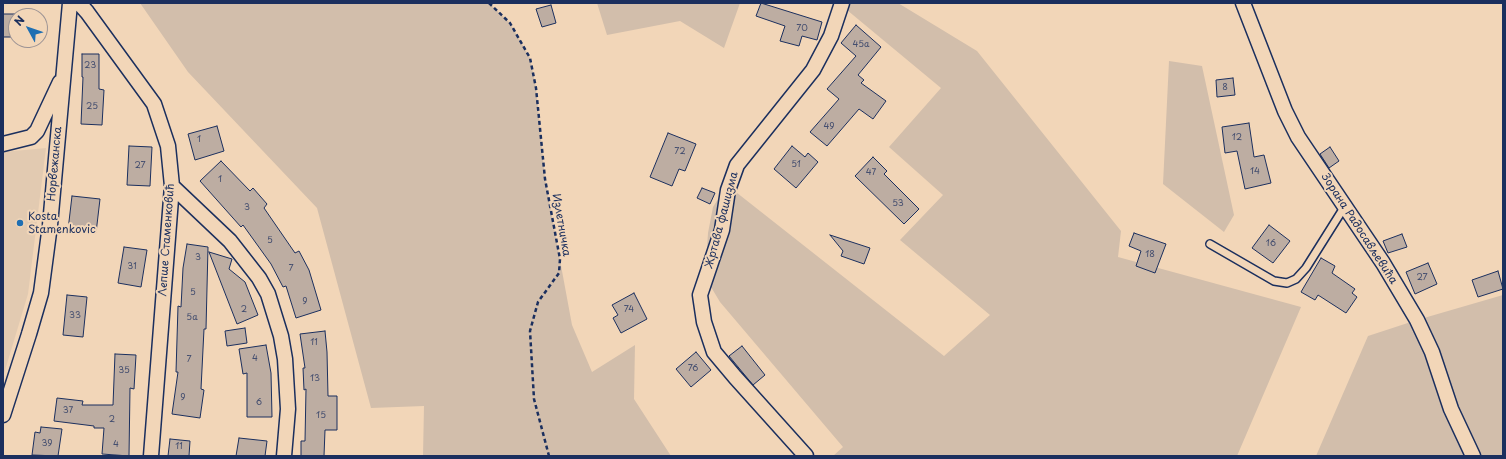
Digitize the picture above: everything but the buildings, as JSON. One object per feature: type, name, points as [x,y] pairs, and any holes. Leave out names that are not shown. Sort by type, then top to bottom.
[{"type":"street","name":"Норвежанска","points":[[3,415],[41,293],[50,224],[70,3]]},
{"type":"street","name":"Лепше Стаменковић","points":[[79,3],[154,104],[168,146],[172,186],[151,456]]},
{"type":"street","name":"Жртава фашизма","points":[[806,456],[714,352],[704,322],[700,295],[722,230],[728,190],[737,165],[813,70],[831,36],[842,3]]},
{"type":"street","name":"Зорана Радосављевића","points":[[1243,3],[1285,111],[1298,137],[1383,263],[1417,320],[1432,352],[1451,409],[1472,456]]},
{"type":"street","points":[[3,144],[31,137],[37,131],[53,93],[63,77]]},
{"type":"street","points":[[172,186],[230,241],[259,278],[268,294],[281,336],[285,359],[288,409],[284,456]]},
{"type":"lane","points":[[1210,244],[1274,281],[1287,283],[1296,280],[1306,268],[1345,206]]},
{"type":"path","name":"Излетничка","points":[[489,3],[510,23],[530,58],[536,88],[545,179],[560,259],[559,273],[538,302],[530,332],[534,399],[549,456]]},
{"type":"shaded area","points":[[140,3],[489,3],[510,23],[530,58],[536,88],[545,179],[572,325],[592,372],[635,345],[634,399],[671,456],[423,456],[424,406],[371,408],[317,208],[188,72]]},
{"type":"shaded area","points":[[597,3],[740,3],[724,48],[680,21],[607,35]]},
{"type":"shaded area","points":[[848,3],[898,3],[977,51],[1121,231],[1118,257],[1301,307],[1237,456],[833,456],[843,447],[720,302],[705,277],[708,233],[713,207],[727,185],[944,356],[990,315],[900,240],[943,195],[889,147],[941,88],[847,10]]},
{"type":"shaded area","points":[[1169,61],[1202,66],[1234,215],[1224,232],[1163,184]]},
{"type":"shaded area","name":"Kosta Stamenkovic","points":[[46,148],[28,294],[3,377],[3,152]]},
{"type":"shaded area","points":[[1503,295],[1503,456],[1316,456],[1368,336]]},
{"type":"place","name":"Kosta Stamenkovic","points":[[20,223]]}]
